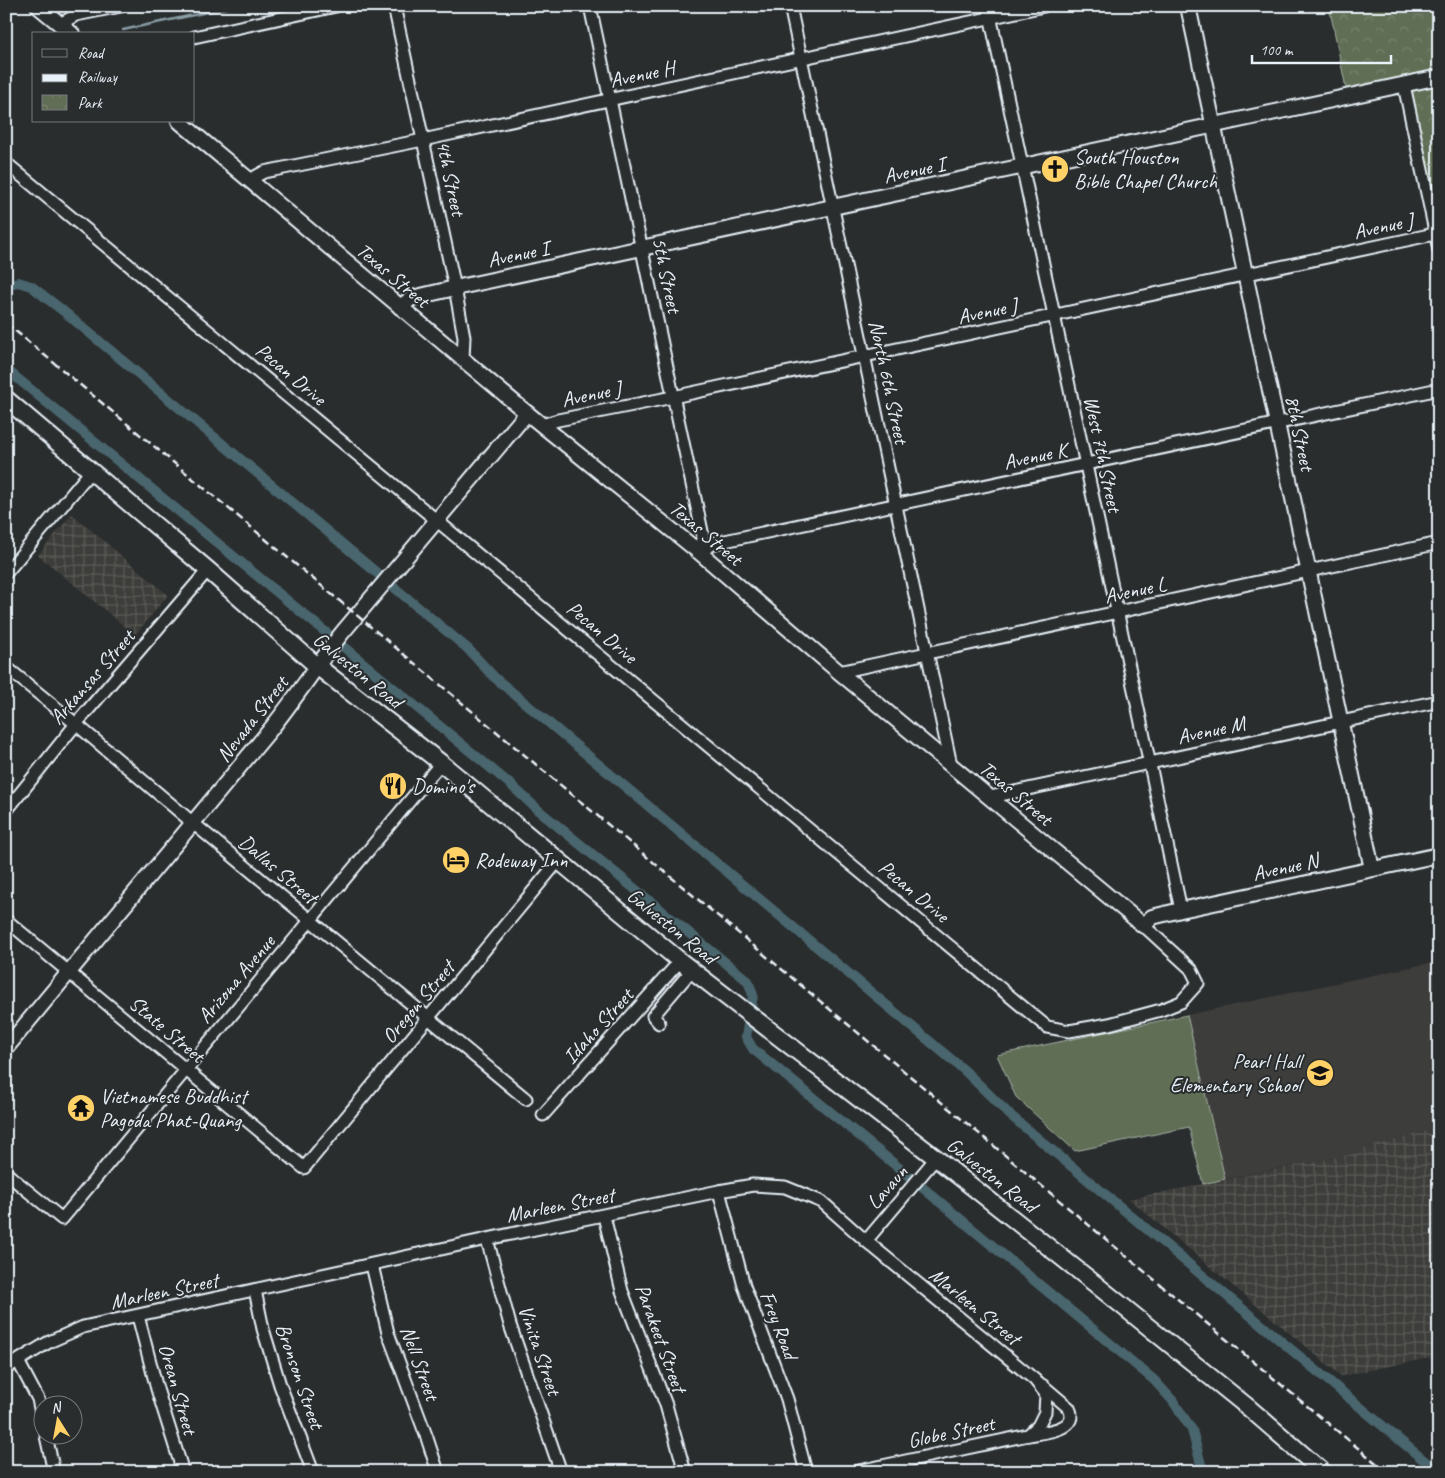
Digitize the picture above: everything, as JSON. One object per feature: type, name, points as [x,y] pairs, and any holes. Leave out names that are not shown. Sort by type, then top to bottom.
[{"type":"main road","name":"Galveston Road","points":[[6,400],[208,570],[317,666],[441,763],[686,966],[936,1158],[1125,1308],[1249,1408],[1323,1472]]},
{"type":"street","points":[[38,6],[70,32]]},
{"type":"street","points":[[60,24],[76,15],[121,6]]},
{"type":"street","points":[[195,37],[336,6]]},
{"type":"street","name":"4th Street","points":[[394,6],[455,288],[464,337],[464,359]]},
{"type":"street","name":"5th Street","points":[[590,6],[703,536],[699,552]]},
{"type":"street","name":"North 6th Street","points":[[790,6],[951,765]]},
{"type":"street","name":"Avenue H","points":[[249,180],[264,172],[801,60],[990,12],[1044,6]]},
{"type":"street","name":"8th Street","points":[[1188,6],[1372,869]]},
{"type":"street","name":"West 7th Street","points":[[990,12],[1181,910]]},
{"type":"street","name":"Avenue I","points":[[400,307],[412,298],[455,288],[1439,77]]},
{"type":"street","points":[[1404,84],[1437,233],[1439,250]]},
{"type":"street","name":"Texas Street","points":[[180,122],[542,425],[699,552],[839,672],[1144,926],[1191,969],[1198,983]]},
{"type":"street","name":"Pecan Drive","points":[[6,163],[1047,1026],[1069,1031],[1109,1024],[1161,1010],[1181,1002],[1198,983]]},
{"type":"street","name":"Avenue J","points":[[542,425],[558,420],[1437,233]]},
{"type":"street","name":"Avenue K","points":[[699,552],[716,543],[1439,389]]},
{"type":"street","name":"Nevada Street","points":[[6,1048],[282,715],[328,650],[527,412]]},
{"type":"street","points":[[6,573],[91,470]]},
{"type":"street","name":"Avenue L","points":[[839,672],[1439,544]]},
{"type":"street","name":"Arkansas Street","points":[[6,811],[76,724],[208,570]]},
{"type":"street","name":"Dallas Street","points":[[6,667],[526,1099]]},
{"type":"street","name":"Avenue M","points":[[991,797],[1439,701]]},
{"type":"street","name":"Arizona Avenue","points":[[6,1172],[62,1219],[441,763]]},
{"type":"street","name":"Avenue N","points":[[1144,926],[1152,917],[1181,910],[1439,855]]},
{"type":"street","name":"Oregon Street","points":[[304,1168],[559,860]]},
{"type":"street","name":"State Street","points":[[6,920],[304,1168]]},
{"type":"street","points":[[659,1023],[653,1016],[686,966]]},
{"type":"street","name":"Idaho Street","points":[[543,1115],[686,966]]},
{"type":"street","name":"Lavaun","points":[[866,1241],[936,1158]]},
{"type":"street","name":"Marleen Street","points":[[6,1368],[49,1342],[83,1328],[487,1239],[752,1185],[785,1188],[822,1202],[866,1241],[1036,1380],[1046,1394],[1045,1412]]},
{"type":"street","name":"Frey Road","points":[[719,1191],[744,1286],[788,1400],[806,1472]]},
{"type":"street","name":"Parakeet Street","points":[[604,1216],[622,1291],[666,1405],[685,1472]]},
{"type":"street","name":"Vinita Street","points":[[487,1239],[510,1326],[562,1472]]},
{"type":"street","name":"Nell Street","points":[[372,1265],[388,1333],[438,1472]]},
{"type":"street","name":"Bronson Street","points":[[255,1290],[280,1385],[313,1472]]},
{"type":"street","name":"Orean Street","points":[[138,1316],[157,1389],[184,1472]]},
{"type":"street","points":[[18,1361],[36,1396]]},
{"type":"street","points":[[1028,1435],[1054,1430],[1066,1426],[1070,1421],[1071,1412],[1069,1408],[1036,1380]]},
{"type":"street","name":"Globe Street","points":[[854,1472],[1028,1435],[1038,1426],[1045,1412]]},
{"type":"street","points":[[48,1446],[54,1472]]},
{"type":"shaded area","points":[[72,514],[168,595],[135,635],[38,555]]},
{"type":"shaded area","name":"Pearl Hall Elementary School","points":[[1439,961],[1439,1137],[1434,1138],[1432,1130],[1365,1148],[1363,1152],[1225,1179],[1187,1015]]},
{"type":"shaded area","points":[[1432,1130],[1434,1138],[1439,1137],[1439,1356],[1341,1376],[1129,1199],[1362,1152],[1365,1148]]},
{"type":"green space","points":[[1329,6],[1439,6],[1439,228],[1407,80],[1347,93]]},
{"type":"green space","points":[[1187,1015],[1225,1179],[1203,1184],[1189,1127],[1075,1151],[1016,1097],[997,1055]]},
{"type":"waterway","points":[[123,30],[236,6]]},
{"type":"waterway","points":[[6,285],[18,282],[31,286],[62,310],[468,649],[494,677],[964,1070],[1010,1115],[1438,1472]]},
{"type":"waterway","points":[[6,369],[510,784],[538,810],[748,981],[753,995],[746,1037],[753,1049],[1154,1380],[1173,1401],[1192,1430],[1203,1472]]},
{"type":"railway","points":[[6,323],[1387,1472]]},
{"type":"place","name":"South Houston Bible Chapel Church","points":[[1055,169]]},
{"type":"place","name":"Domino's","points":[[393,786]]},
{"type":"place","name":"Rodeway Inn","points":[[456,860]]},
{"type":"place","name":"Pearl Hall Elementary School","points":[[1320,1073]]},
{"type":"place","name":"Vietnamese Buddhist Pagoda Phat-Quang","points":[[81,1108]]}]
